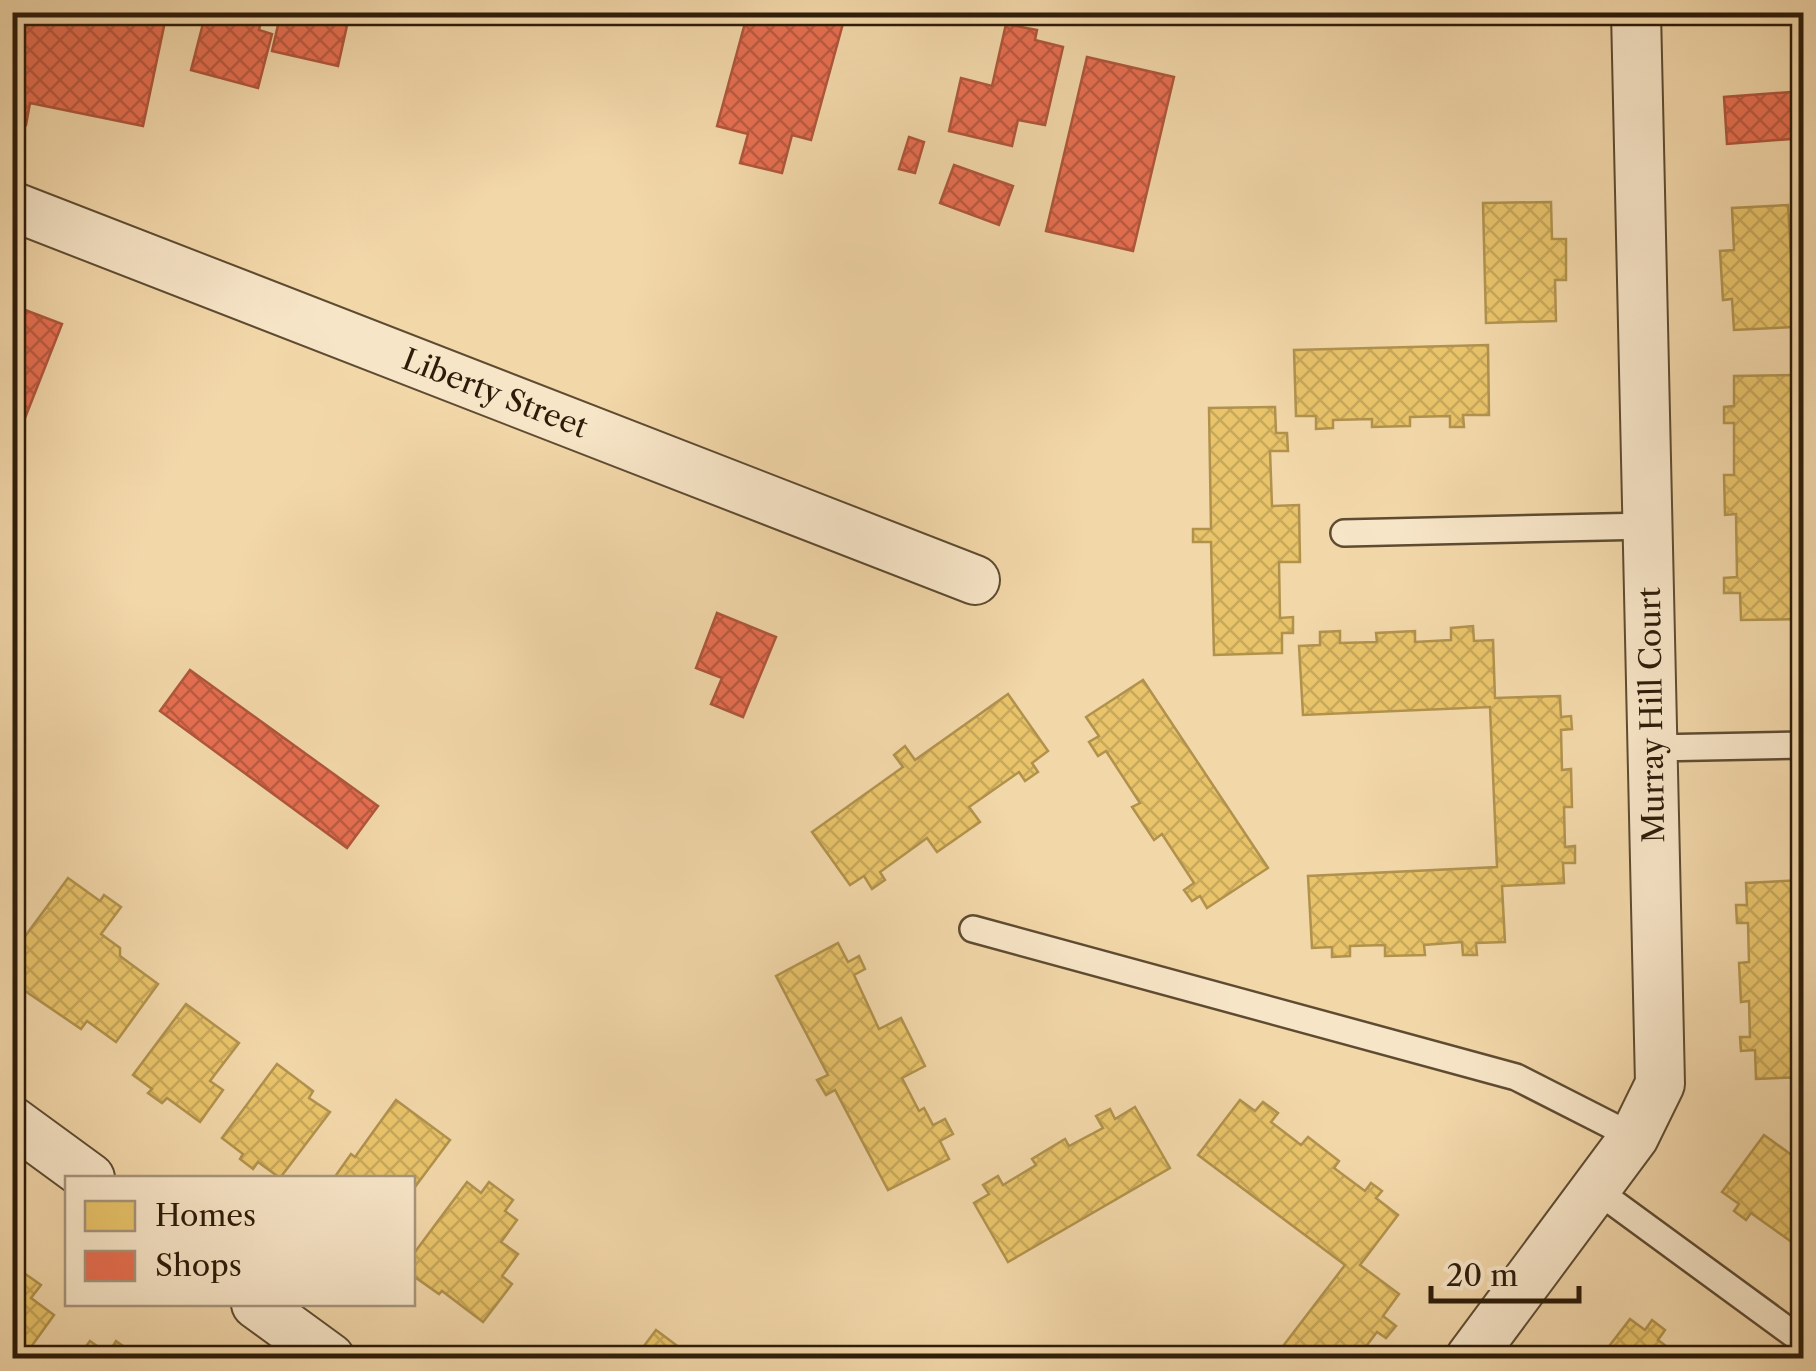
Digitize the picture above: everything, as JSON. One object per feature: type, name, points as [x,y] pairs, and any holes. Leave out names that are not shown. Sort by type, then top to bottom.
[{"type":"street","name":"Murray Hill Court","points":[[1470,1358],[1634,1136],[1660,1084],[1636,12]]},
{"type":"street","name":"Liberty Street","points":[[12,206],[975,580]]},
{"type":"street","points":[[12,1120],[87,1176]]},
{"type":"street","points":[[259,1306],[330,1358]]},
{"type":"lane","points":[[1344,533],[1648,526]]},
{"type":"lane","points":[[1653,748],[1804,745]]},
{"type":"lane","points":[[972,929],[1516,1077],[1634,1136]]},
{"type":"lane","points":[[1595,1189],[1804,1342]]},
{"type":"building: Homes","points":[[1551,202],[1552,239],[1566,239],[1566,280],[1555,280],[1556,321],[1486,323],[1483,203]]},
{"type":"building: Homes","points":[[1788,205],[1795,327],[1734,330],[1732,299],[1723,300],[1720,251],[1734,250],[1732,208]]},
{"type":"building: Homes","points":[[1488,345],[1489,415],[1463,415],[1464,427],[1450,427],[1450,416],[1410,417],[1410,426],[1372,427],[1372,419],[1333,420],[1333,428],[1316,429],[1316,416],[1296,416],[1294,350]]},
{"type":"building: Homes","points":[[1795,375],[1799,597],[1804,597],[1804,619],[1741,620],[1740,593],[1724,593],[1724,578],[1737,577],[1736,514],[1725,515],[1724,475],[1734,475],[1734,423],[1724,423],[1724,407],[1734,406],[1734,376]]},
{"type":"building: Homes","points":[[1275,407],[1276,433],[1287,433],[1288,451],[1270,451],[1272,506],[1299,505],[1300,562],[1279,562],[1280,618],[1293,617],[1293,633],[1282,633],[1282,653],[1214,655],[1211,542],[1193,542],[1193,529],[1211,529],[1209,408]]},
{"type":"building: Homes","points":[[1473,626],[1474,641],[1493,640],[1495,698],[1560,696],[1561,717],[1571,716],[1572,729],[1561,730],[1562,770],[1571,769],[1572,807],[1564,807],[1565,847],[1575,846],[1575,863],[1563,863],[1564,883],[1502,886],[1505,942],[1476,943],[1477,955],[1463,955],[1462,942],[1424,945],[1425,955],[1385,956],[1385,945],[1350,946],[1350,956],[1332,957],[1332,947],[1312,948],[1308,876],[1497,867],[1490,707],[1303,715],[1299,646],[1320,645],[1320,632],[1340,631],[1340,643],[1377,642],[1376,633],[1415,631],[1415,642],[1451,640],[1451,628]]},
{"type":"building: Homes","points":[[1143,680],[1268,868],[1207,908],[1200,896],[1192,901],[1184,890],[1194,883],[1162,834],[1154,840],[1132,807],[1140,803],[1106,751],[1098,756],[1089,742],[1099,736],[1086,717]]},
{"type":"building: Homes","points":[[1008,694],[1048,751],[1032,763],[1038,772],[1025,781],[1019,772],[969,807],[980,822],[937,852],[927,838],[880,872],[885,880],[872,889],[864,876],[850,885],[812,832],[903,767],[894,755],[905,746],[915,760]]},
{"type":"building: Homes","points":[[68,878],[100,901],[104,895],[121,907],[101,934],[120,948],[120,956],[158,984],[116,1042],[87,1021],[81,1029],[12,982],[12,954]]},
{"type":"building: Homes","points":[[1804,880],[1804,1077],[1756,1079],[1755,1050],[1741,1051],[1740,1037],[1750,1037],[1749,1001],[1741,1002],[1739,963],[1749,962],[1748,923],[1737,923],[1736,905],[1747,905],[1746,883]]},
{"type":"building: Homes","points":[[838,943],[848,962],[859,956],[865,969],[854,975],[879,1029],[901,1018],[925,1066],[902,1078],[919,1111],[924,1108],[933,1125],[945,1119],[953,1134],[940,1141],[949,1159],[888,1190],[835,1090],[826,1095],[817,1080],[828,1075],[776,976]]},
{"type":"building: Homes","points":[[186,1004],[239,1043],[210,1081],[223,1090],[200,1122],[167,1098],[162,1103],[148,1093],[152,1089],[133,1075]]},
{"type":"building: Homes","points":[[277,1064],[313,1091],[309,1098],[330,1112],[282,1176],[258,1162],[253,1169],[240,1159],[243,1154],[222,1138]]},
{"type":"building: Homes","points":[[396,1100],[450,1140],[415,1187],[415,1176],[335,1176],[351,1154],[355,1157]]},
{"type":"building: Homes","points":[[1240,1100],[1255,1111],[1263,1102],[1278,1113],[1271,1122],[1301,1145],[1308,1137],[1339,1161],[1334,1168],[1365,1191],[1371,1183],[1382,1191],[1376,1198],[1398,1215],[1360,1265],[1399,1294],[1383,1316],[1396,1326],[1386,1338],[1377,1332],[1357,1358],[1274,1358],[1345,1265],[1198,1155]]},
{"type":"building: Homes","points":[[1135,1107],[1170,1168],[1008,1262],[974,1203],[989,1194],[983,1185],[998,1176],[1003,1185],[1036,1165],[1032,1159],[1065,1139],[1069,1146],[1103,1128],[1096,1116],[1110,1109],[1115,1119]]},
{"type":"building: Homes","points":[[1764,1135],[1804,1164],[1804,1264],[1794,1257],[1800,1248],[1751,1213],[1746,1220],[1734,1211],[1739,1204],[1722,1192]]},
{"type":"building: Homes","points":[[467,1182],[481,1193],[489,1182],[513,1200],[505,1211],[517,1220],[501,1242],[518,1254],[502,1276],[512,1284],[483,1322],[442,1291],[439,1294],[415,1277],[415,1252]]},
{"type":"building: Homes","points":[[24,1273],[41,1285],[31,1298],[54,1315],[23,1358],[14,1358],[12,1281],[16,1284]]},
{"type":"building: Homes","points":[[1630,1319],[1645,1330],[1652,1320],[1665,1330],[1658,1340],[1682,1358],[1600,1358]]},
{"type":"building: Homes","points":[[656,1330],[692,1357],[635,1358]]},
{"type":"building: Homes","points":[[90,1341],[108,1354],[116,1341],[140,1358],[77,1358]]},
{"type":"building: Shops","points":[[12,12],[167,12],[143,126],[30,103],[26,125],[12,122]]},
{"type":"building: Shops","points":[[206,12],[263,12],[259,30],[272,34],[258,88],[191,70]]},
{"type":"building: Shops","points":[[281,12],[350,12],[338,66],[272,51]]},
{"type":"building: Shops","points":[[748,12],[832,12],[845,16],[811,140],[792,135],[782,173],[740,163],[748,134],[717,126]]},
{"type":"building: Shops","points":[[1006,24],[1037,30],[1035,40],[1063,47],[1045,125],[1018,120],[1012,146],[949,131],[961,78],[992,86]]},
{"type":"building: Shops","points":[[1087,57],[1174,77],[1133,251],[1046,231]]},
{"type":"building: Shops","points":[[1804,91],[1804,138],[1727,144],[1724,97]]},
{"type":"building: Shops","points":[[909,137],[924,142],[915,173],[899,169]]},
{"type":"building: Shops","points":[[954,165],[1013,186],[999,225],[940,203]]},
{"type":"building: Shops","points":[[12,305],[62,324],[12,451]]},
{"type":"building: Shops","points":[[717,613],[776,637],[743,717],[711,704],[722,678],[696,668]]},
{"type":"building: Shops","points":[[190,670],[378,806],[347,848],[160,711]]}]
